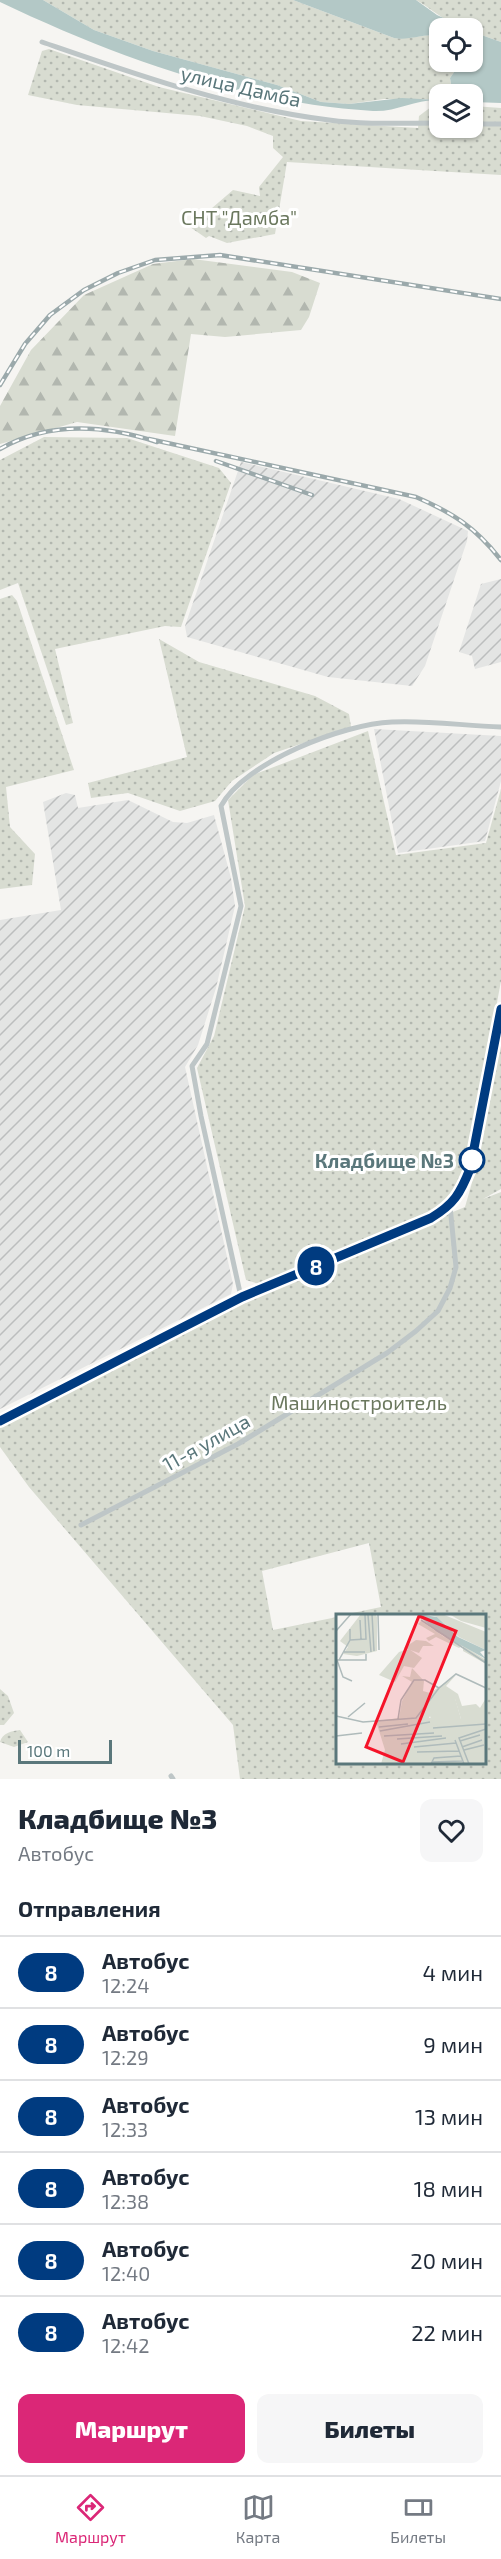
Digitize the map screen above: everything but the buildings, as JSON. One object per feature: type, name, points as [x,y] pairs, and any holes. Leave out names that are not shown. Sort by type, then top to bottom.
[{"type":"main road","points":[[0,1421],[242,1297],[431,1218],[450,1206],[462,1189],[470,1169],[501,1010]]},
{"type":"street","name":"улица Дамба","points":[[42,42],[151,79],[278,112],[331,121],[429,123]]},
{"type":"street","points":[[483,124],[501,124]]},
{"type":"street","points":[[242,1297],[192,1066],[207,1044],[241,906],[221,806],[227,795],[246,776],[268,762],[368,724],[394,721],[501,727]]},
{"type":"street","name":"11-я улица","points":[[81,1525],[238,1444],[387,1353],[438,1311],[450,1288],[456,1267],[450,1206]]},
{"type":"shaded area","points":[[0,0],[43,0],[94,30],[153,51],[277,85],[321,102],[349,104],[402,98],[429,100],[390,110],[373,111],[324,106],[229,88],[135,59],[90,42],[0,2]]},
{"type":"shaded area","points":[[293,0],[416,0],[443,18],[429,18],[429,35],[406,39],[394,38]]},
{"type":"shaded area","points":[[483,36],[501,42],[501,103],[483,102],[483,84],[451,84],[450,78],[454,72],[483,72]]},
{"type":"shaded area","points":[[241,462],[399,499],[468,531],[467,541],[425,666],[412,686],[328,677],[187,637],[185,626]]},
{"type":"shaded area","points":[[501,579],[501,662],[475,669],[472,656],[459,652],[481,584]]},
{"type":"shaded area","points":[[374,729],[501,736],[501,781],[485,841],[398,853]]},
{"type":"shaded area","points":[[66,793],[75,795],[78,808],[128,800],[173,822],[187,823],[214,815],[231,878],[235,906],[216,988],[198,1045],[185,1067],[233,1284],[231,1294],[0,1409],[0,920],[61,910],[43,802]]},
{"type":"green space","points":[[43,0],[293,0],[394,38],[429,35],[429,72],[454,72],[450,78],[451,84],[429,84],[429,99],[384,99],[349,104],[321,102],[277,85],[153,51],[94,30]]},
{"type":"green space","points":[[416,0],[501,0],[501,42],[483,36],[483,18],[444,18]]},
{"type":"green space","name":"СНТ \"Дамба\"","points":[[49,49],[159,87],[301,121],[418,128],[419,116],[429,108],[429,138],[483,138],[483,107],[501,108],[501,175],[287,162],[275,234],[227,243],[209,236],[206,238],[190,227],[233,190],[260,196],[259,187],[283,157],[273,148],[273,136],[247,126],[200,116],[77,105],[28,95],[42,51]]},
{"type":"green space","points":[[193,259],[292,272],[320,283],[309,317],[301,330],[225,337],[191,334],[175,436],[77,422],[0,444],[0,406],[31,350],[84,295],[153,264]]},
{"type":"green space","points":[[44,437],[127,438],[219,468],[231,483],[181,627],[165,626],[55,649],[73,723],[66,725],[18,583],[0,590],[0,460]]},
{"type":"green space","points":[[12,595],[17,601],[74,770],[6,787],[10,827],[35,854],[32,885],[0,889],[0,599]]},
{"type":"green space","points":[[159,639],[199,662],[315,696],[349,714],[351,727],[274,753],[232,781],[215,801],[180,811],[128,793],[91,798],[88,783],[187,757]]},
{"type":"green space","points":[[368,731],[396,855],[486,843],[501,789],[501,981],[465,1174],[443,1207],[259,1284],[246,1280],[197,1068],[214,1036],[245,906],[228,800],[253,775]]},
{"type":"green space","name":"Машиностроитель","points":[[501,1029],[501,1189],[483,1199],[501,1192],[501,1779],[240,1779],[233,1725],[29,1487],[0,1447],[0,1426],[240,1299],[465,1207],[482,1141]]},
{"type":"green space","points":[[0,1689],[8,1696],[14,1713],[4,1725],[0,1725]]},
{"type":"green space","points":[[20,1730],[28,1742],[14,1747],[0,1742],[5,1735]]},
{"type":"railway","points":[[0,385],[25,344],[50,315],[84,290],[118,273],[155,260],[220,255],[501,299]]},
{"type":"railway","points":[[0,449],[38,434],[77,429],[117,432],[157,442]]},
{"type":"railway","points":[[149,439],[416,497],[463,522],[482,538],[501,560]]},
{"type":"railway","points":[[216,461],[312,495]]},
{"type":"bus line","name":"8","points":[[0,1421],[242,1297],[431,1218],[450,1206],[462,1189],[470,1169],[501,1009]]},
{"type":"place","name":"Кладбище №3","points":[[472,1160]]}]
